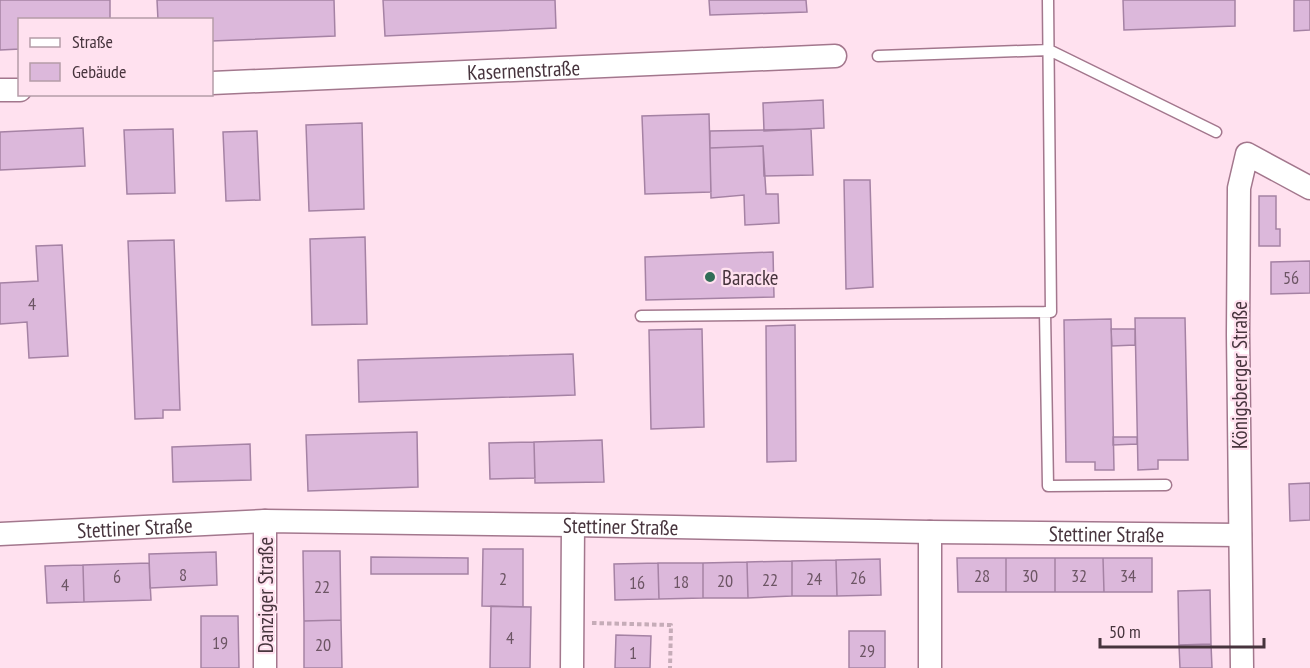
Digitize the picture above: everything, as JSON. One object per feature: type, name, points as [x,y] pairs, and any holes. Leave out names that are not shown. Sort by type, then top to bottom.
[{"type":"street","name":"Kasernenstraße","points":[[213,83],[835,56]]},
{"type":"street","points":[[0,90],[18,90]]},
{"type":"street","name":"Königsberger Straße","points":[[1242,668],[1238,334],[1239,188],[1247,154],[1310,188]]},
{"type":"street","name":"Stettiner Straße","points":[[0,534],[265,521],[1240,535]]},
{"type":"street","name":"Danziger Straße","points":[[265,521],[265,668]]},
{"type":"street","points":[[572,668],[573,525]]},
{"type":"street","points":[[930,532],[930,668]]},
{"type":"lane","points":[[641,316],[1051,312],[1048,0]]},
{"type":"lane","points":[[878,56],[1049,50],[1216,132]]},
{"type":"lane","points":[[1046,312],[1048,486],[1166,485]]},
{"type":"path","points":[[572,622],[671,625],[670,668]]},
{"type":"building","points":[[0,0],[110,0],[110,18],[18,18],[18,49],[0,50]]},
{"type":"building","points":[[157,0],[334,0],[335,36],[213,41],[213,18],[158,18]]},
{"type":"building","points":[[383,0],[555,0],[556,28],[385,36]]},
{"type":"building","points":[[709,0],[806,0],[807,12],[710,15]]},
{"type":"building","points":[[1123,0],[1235,0],[1235,26],[1124,30]]},
{"type":"building","points":[[1294,0],[1310,0],[1310,30],[1294,31]]},
{"type":"building","points":[[823,100],[824,128],[764,131],[763,103]]},
{"type":"building","points":[[709,114],[711,192],[645,194],[642,116]]},
{"type":"building","points":[[362,123],[364,209],[309,211],[306,125]]},
{"type":"building","points":[[83,128],[85,166],[0,170],[0,132]]},
{"type":"building","points":[[173,129],[175,193],[127,194],[124,130]]},
{"type":"building","points":[[811,129],[813,175],[764,176],[763,146],[710,148],[710,131]]},
{"type":"building","points":[[257,131],[260,200],[226,201],[223,132]]},
{"type":"building","points":[[763,146],[766,194],[778,194],[779,223],[745,225],[744,195],[711,198],[710,148]]},
{"type":"building","points":[[844,180],[870,180],[873,287],[846,289]]},
{"type":"building","points":[[1259,196],[1276,196],[1276,229],[1280,229],[1280,246],[1259,246]]},
{"type":"building","points":[[365,237],[367,324],[312,325],[310,239]]},
{"type":"building","points":[[174,240],[180,410],[163,410],[163,418],[135,419],[128,241]]},
{"type":"building","points":[[62,245],[68,356],[29,358],[27,322],[0,324],[0,283],[38,281],[36,246]]},
{"type":"building","name":"Baracke","points":[[773,252],[774,297],[646,300],[645,257]]},
{"type":"building","points":[[1310,261],[1310,293],[1271,294],[1271,262]]},
{"type":"building","points":[[1135,318],[1185,318],[1188,460],[1158,460],[1158,469],[1138,470]]},
{"type":"building","points":[[1111,319],[1114,470],[1095,470],[1095,462],[1066,462],[1064,320]]},
{"type":"building","points":[[795,325],[796,461],[767,462],[766,326]]},
{"type":"building","points":[[702,329],[704,427],[651,429],[649,330]]},
{"type":"building","points":[[1111,329],[1135,329],[1135,345],[1112,346]]},
{"type":"building","points":[[573,354],[575,395],[359,402],[358,360]]},
{"type":"building","points":[[417,432],[418,487],[308,491],[306,435]]},
{"type":"building","points":[[1113,437],[1137,437],[1137,444],[1113,445]]},
{"type":"building","points":[[602,440],[604,482],[535,483],[534,442]]},
{"type":"building","points":[[534,442],[535,478],[490,479],[489,443]]},
{"type":"building","points":[[250,444],[251,480],[173,482],[172,447]]},
{"type":"building","points":[[1310,483],[1310,520],[1290,521],[1289,484]]},
{"type":"building","points":[[483,549],[523,549],[523,607],[482,606]]},
{"type":"building","points":[[303,551],[340,551],[341,620],[304,621]]},
{"type":"building","points":[[216,552],[217,585],[150,588],[149,554]]},
{"type":"building","points":[[371,557],[468,558],[468,574],[371,574]]},
{"type":"building","points":[[957,558],[1006,558],[1006,592],[958,592]]},
{"type":"building","points":[[1006,558],[1055,558],[1055,592],[1006,592]]},
{"type":"building","points":[[1055,558],[1103,558],[1104,592],[1055,592]]},
{"type":"building","points":[[1103,558],[1152,558],[1152,592],[1104,592]]},
{"type":"building","points":[[880,559],[881,595],[837,596],[836,560]]},
{"type":"building","points":[[836,560],[837,596],[792,596],[792,561]]},
{"type":"building","points":[[792,561],[792,596],[748,598],[747,562]]},
{"type":"building","points":[[747,562],[748,598],[703,598],[703,563]]},
{"type":"building","points":[[149,563],[151,600],[84,602],[83,565]]},
{"type":"building","points":[[658,563],[659,599],[615,600],[614,564]]},
{"type":"building","points":[[658,563],[703,563],[703,598],[659,599]]},
{"type":"building","points":[[83,565],[84,602],[47,603],[45,566]]},
{"type":"building","points":[[1210,590],[1211,644],[1179,645],[1178,591]]},
{"type":"building","points":[[491,606],[531,607],[530,668],[490,668]]},
{"type":"building","points":[[201,616],[238,616],[239,668],[201,668]]},
{"type":"building","points":[[341,620],[342,668],[304,668],[304,621]]},
{"type":"building","points":[[849,631],[885,631],[885,668],[849,668]]},
{"type":"building","points":[[616,635],[651,636],[650,668],[615,668]]},
{"type":"building","points":[[1211,644],[1212,668],[1180,668],[1179,645]]},
{"type":"place","name":"Baracke","points":[[710,277]]}]
